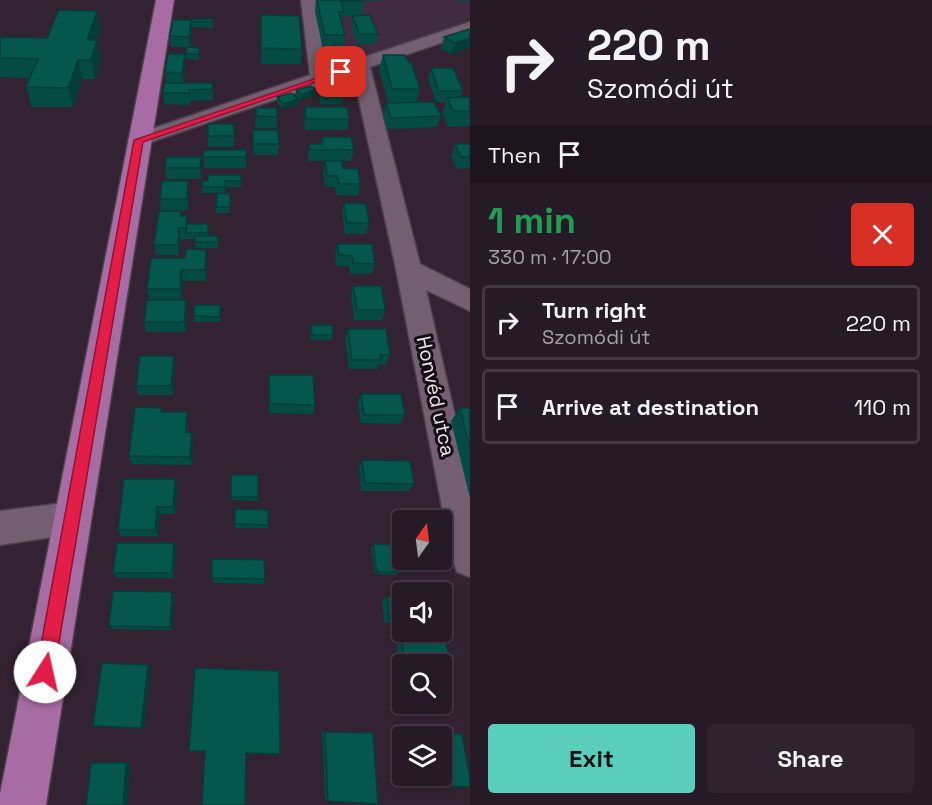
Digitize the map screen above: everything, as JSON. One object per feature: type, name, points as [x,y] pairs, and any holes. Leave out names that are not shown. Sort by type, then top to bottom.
[{"type":"main road","points":[[22,805],[138,140],[165,0]]},
{"type":"street","points":[[309,0],[321,79]]},
{"type":"street","points":[[138,140],[362,66],[470,27]]},
{"type":"street","name":"Honvéd utca","points":[[362,66],[409,269],[470,558]]},
{"type":"street","points":[[409,269],[470,301]]},
{"type":"street","points":[[0,528],[72,518]]},
{"type":"shaded area","points":[[311,0],[470,0],[470,27],[322,72]]},
{"type":"building","points":[[317,0],[365,1],[341,1],[344,12],[339,12],[345,35],[325,35]]},
{"type":"building","points":[[59,10],[97,11],[87,40],[97,40],[91,60],[78,60],[68,88],[26,87],[38,59],[0,58],[0,37],[47,38]]},
{"type":"building","points":[[261,15],[299,16],[302,49],[261,48]]},
{"type":"building","points":[[370,15],[378,34],[360,34],[352,16]]},
{"type":"building","points":[[191,19],[213,19],[213,22],[191,22]]},
{"type":"building","points":[[173,20],[191,20],[189,37],[170,36]]},
{"type":"building","points":[[469,29],[470,38],[455,43],[444,37]]},
{"type":"building","points":[[187,47],[199,48],[199,54],[186,54]]},
{"type":"building","points":[[168,54],[185,54],[182,73],[165,72]]},
{"type":"building","points":[[383,55],[405,55],[408,62],[411,62],[420,89],[392,89]]},
{"type":"building","points":[[431,68],[453,68],[463,91],[439,91]]},
{"type":"building","points":[[164,83],[213,83],[212,89],[189,90],[189,93],[163,93]]},
{"type":"building","points":[[320,83],[342,83],[344,93],[321,93]]},
{"type":"building","points":[[311,86],[315,90],[301,95],[296,90]]},
{"type":"building","points":[[291,93],[298,99],[284,104],[277,97]]},
{"type":"building","points":[[470,97],[470,111],[453,111],[447,98]]},
{"type":"building","points":[[434,102],[441,116],[391,118],[386,103]]},
{"type":"building","points":[[305,107],[347,107],[349,119],[306,119]]},
{"type":"building","points":[[256,108],[277,108],[277,117],[256,116]]},
{"type":"building","points":[[208,124],[234,124],[234,136],[208,136]]},
{"type":"building","points":[[253,130],[278,130],[279,144],[253,144]]},
{"type":"building","points":[[322,137],[351,137],[354,150],[310,150],[309,144],[323,144]]},
{"type":"building","points":[[455,144],[470,144],[470,157],[461,157]]},
{"type":"building","points":[[204,150],[246,150],[246,157],[203,157]]},
{"type":"building","points":[[166,157],[201,157],[200,168],[165,168]]},
{"type":"building","points":[[325,161],[342,161],[343,168],[358,169],[360,184],[339,184],[337,176],[327,176]]},
{"type":"building","points":[[208,175],[241,175],[241,181],[225,181],[225,187],[202,187],[202,181],[208,181]]},
{"type":"building","points":[[162,181],[188,181],[187,199],[160,199]]},
{"type":"building","points":[[217,193],[230,194],[230,207],[216,207]]},
{"type":"building","points":[[344,203],[366,204],[369,223],[347,223]]},
{"type":"building","points":[[159,211],[181,211],[180,216],[187,216],[186,228],[179,228],[178,245],[154,245]]},
{"type":"building","points":[[187,224],[208,224],[208,233],[186,233]]},
{"type":"building","points":[[195,236],[218,236],[218,242],[195,242]]},
{"type":"building","points":[[337,244],[372,244],[375,264],[353,263],[352,256],[339,255]]},
{"type":"building","points":[[186,249],[206,250],[205,270],[181,270],[180,289],[147,289],[151,258],[185,258]]},
{"type":"building","points":[[353,286],[381,286],[385,310],[357,310]]},
{"type":"building","points":[[147,300],[186,300],[184,322],[144,322]]},
{"type":"building","points":[[194,305],[220,305],[220,317],[194,316]]},
{"type":"building","points":[[311,325],[332,325],[333,335],[312,335]]},
{"type":"building","points":[[348,329],[386,329],[390,355],[380,355],[381,360],[352,360]]},
{"type":"building","points":[[140,356],[174,356],[171,386],[136,386]]},
{"type":"building","points":[[269,375],[313,375],[315,405],[270,404]]},
{"type":"building","points":[[361,394],[401,394],[405,415],[364,415]]},
{"type":"building","points":[[135,407],[162,408],[161,412],[187,412],[186,432],[192,433],[190,457],[129,456]]},
{"type":"building","points":[[460,408],[470,408],[470,449]]},
{"type":"building","points":[[362,460],[410,461],[414,484],[365,483]]},
{"type":"building","points":[[231,475],[258,475],[258,497],[231,497]]},
{"type":"building","points":[[124,479],[175,479],[173,507],[157,507],[155,530],[118,530]]},
{"type":"building","points":[[235,509],[268,510],[268,525],[235,524]]},
{"type":"building","points":[[117,543],[174,543],[172,573],[113,573]]},
{"type":"building","points":[[373,544],[392,545],[392,570],[399,570],[399,572],[377,572]]},
{"type":"building","points":[[212,559],[264,560],[265,579],[212,578]]},
{"type":"building","points":[[113,591],[172,592],[170,627],[109,626]]},
{"type":"building","points":[[387,596],[392,596],[392,618],[389,618]]},
{"type":"building","points":[[402,642],[446,642],[448,654],[404,654]]},
{"type":"building","points":[[102,663],[148,665],[141,728],[93,726]]},
{"type":"building","points":[[195,668],[279,671],[280,754],[246,753],[245,805],[202,805],[205,751],[189,751]]},
{"type":"building","points":[[325,732],[373,733],[378,804],[328,801]]},
{"type":"building","points":[[452,734],[462,734],[470,787],[442,786],[452,786]]},
{"type":"building","points":[[91,763],[126,763],[123,805],[86,805]]},
{"type":"route","points":[[45,672],[138,140],[341,72]]}]
